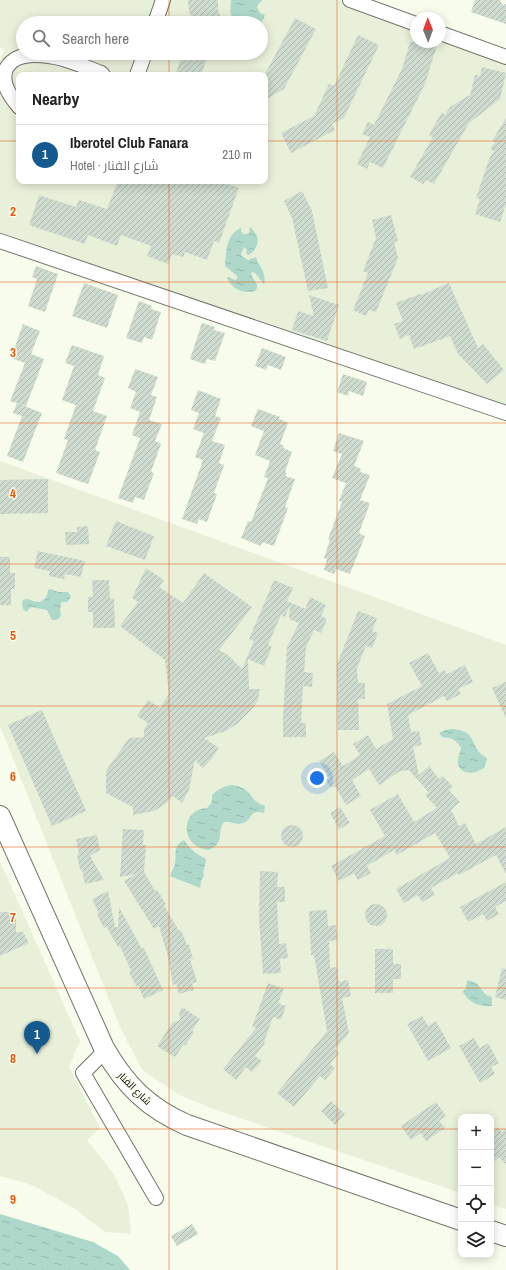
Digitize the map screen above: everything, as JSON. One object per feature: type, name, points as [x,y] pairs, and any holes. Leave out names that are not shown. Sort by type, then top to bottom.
[{"type":"street","points":[[157,16],[163,0]]},
{"type":"street","points":[[350,0],[410,22]]},
{"type":"street","points":[[446,35],[506,57]]},
{"type":"street","points":[[16,59],[2,71],[6,88],[16,103]]},
{"type":"street","points":[[68,60],[98,72]]},
{"type":"street","points":[[138,72],[142,60]]},
{"type":"street","points":[[0,240],[506,413]]},
{"type":"street","name":"شارع الفنار","points":[[0,816],[106,1050],[119,1073],[133,1089],[150,1104],[187,1125],[458,1219]]},
{"type":"street","points":[[106,1050],[83,1073],[156,1198]]},
{"type":"street","points":[[494,1232],[506,1236]]},
{"type":"shaded area","points":[[0,0],[371,0],[410,14],[410,48],[446,48],[446,27],[506,49],[506,407],[0,236],[0,61],[4,49],[0,47]]},
{"type":"shaded area","points":[[0,461],[506,645],[506,1209],[494,1205],[494,1114],[458,1114],[458,1192],[213,1109],[180,1095],[142,1070],[120,1027],[0,726]]},
{"type":"shaded area","points":[[0,861],[80,1041],[69,1067],[100,1128],[87,1140],[113,1173],[128,1205],[131,1234],[105,1232],[74,1208],[41,1190],[29,1184],[0,1176]]},
{"type":"water","points":[[231,0],[262,0],[257,7],[260,13],[265,15],[232,16],[230,6]]},
{"type":"water","points":[[250,227],[256,234],[258,241],[257,245],[253,252],[249,255],[246,254],[247,250],[244,247],[241,254],[248,260],[256,257],[264,273],[265,280],[264,284],[255,273],[252,272],[251,274],[257,285],[257,289],[255,291],[246,292],[232,286],[227,278],[228,277],[235,280],[237,279],[237,276],[225,266],[228,244],[232,234],[241,228],[243,234],[247,234],[249,233]]},
{"type":"water","points":[[51,589],[58,592],[68,592],[71,597],[67,602],[61,602],[61,616],[58,619],[52,620],[47,610],[31,607],[26,612],[25,611],[22,605],[23,600],[28,599],[36,602],[42,601],[46,598],[48,590]]},
{"type":"water","points":[[452,729],[461,730],[470,736],[477,749],[487,758],[486,764],[479,771],[471,773],[464,772],[459,767],[458,760],[461,748],[455,741],[442,737],[439,733]]},
{"type":"water","points":[[232,785],[244,789],[256,801],[265,806],[264,813],[253,813],[249,819],[240,824],[224,822],[219,840],[214,847],[209,850],[199,847],[192,842],[188,835],[188,821],[192,814],[198,810],[207,808],[211,804],[212,795],[214,793],[221,788]]},
{"type":"water","points":[[184,840],[194,851],[206,859],[203,872],[204,876],[201,881],[200,888],[170,876],[175,864],[176,848]]},
{"type":"water","points":[[467,980],[473,981],[485,994],[492,997],[492,1006],[475,1004],[465,996],[463,992],[466,988]]},
{"type":"water","points":[[0,1214],[93,1242],[118,1256],[130,1270],[0,1270]]},
{"type":"building","points":[[188,0],[218,0],[218,10],[220,16],[191,16],[189,13]]},
{"type":"building","points":[[475,0],[500,0],[503,6],[506,4],[506,24],[471,12]]},
{"type":"building","points":[[295,18],[316,29],[284,89],[268,98],[268,72],[266,72]]},
{"type":"building","points":[[358,35],[379,45],[344,118],[332,124],[335,130],[291,153],[281,133],[314,116],[329,84],[334,86]]},
{"type":"building","points":[[410,42],[410,48],[436,48],[425,84],[383,168],[370,162],[367,169],[357,164],[370,137],[362,134],[368,122],[374,125],[402,69]]},
{"type":"building","points":[[180,60],[207,60],[202,72],[176,72]]},
{"type":"building","points":[[482,67],[506,73],[500,99],[469,123],[434,184],[426,180],[423,184],[410,177],[433,137],[429,135],[442,112],[445,115],[450,107],[470,95],[475,75],[480,76]]},
{"type":"building","points":[[506,118],[506,204],[500,222],[475,214],[480,199],[476,198],[489,159],[494,151],[490,149],[495,142],[492,141]]},
{"type":"building","points":[[117,184],[228,184],[239,188],[219,243],[214,241],[207,260],[185,252],[183,257],[172,254],[168,264],[147,256],[151,246],[121,235],[117,246],[88,235],[85,244],[29,225],[39,195],[76,207],[79,200],[107,209]]},
{"type":"building","points":[[302,191],[312,211],[328,288],[308,291],[292,218],[284,201]]},
{"type":"building","points":[[391,215],[398,241],[394,242],[398,258],[376,312],[369,310],[366,316],[353,310],[368,273],[363,271],[376,238],[372,220]]},
{"type":"building","points":[[36,266],[58,274],[45,312],[28,306],[37,279],[32,277]]},
{"type":"building","points":[[84,283],[118,295],[107,328],[72,316]]},
{"type":"building","points":[[449,283],[478,348],[483,344],[504,370],[487,384],[458,354],[450,336],[414,349],[409,335],[400,339],[394,324],[403,321],[396,303],[420,294],[421,295]]},
{"type":"building","points":[[309,295],[339,305],[327,341],[292,330],[298,311],[314,316]]},
{"type":"building","points":[[139,301],[152,306],[151,309],[161,312],[152,340],[144,337],[142,343],[126,338]]},
{"type":"building","points":[[202,323],[215,327],[214,330],[225,333],[215,361],[207,359],[205,364],[190,359]]},
{"type":"building","points":[[23,324],[40,331],[31,354],[44,359],[26,406],[10,401],[25,363],[11,358]]},
{"type":"building","points":[[72,345],[104,356],[98,375],[105,378],[93,411],[107,416],[95,450],[100,452],[88,484],[56,473],[68,440],[64,439],[76,405],[62,400],[74,366],[65,363]]},
{"type":"building","points":[[262,348],[286,357],[281,370],[268,365],[266,370],[255,366]]},
{"type":"building","points":[[135,369],[158,377],[151,395],[157,397],[149,420],[162,424],[155,441],[161,444],[151,472],[154,473],[144,500],[135,497],[133,503],[118,498],[140,438],[132,435],[140,412],[130,408],[136,392],[128,388]]},
{"type":"building","points":[[343,374],[367,382],[363,396],[349,391],[348,396],[337,392]]},
{"type":"building","points":[[198,390],[221,399],[215,416],[221,418],[212,441],[225,445],[219,463],[224,465],[214,493],[217,494],[207,522],[199,519],[197,524],[182,519],[203,460],[195,457],[204,433],[193,429],[199,413],[191,410]]},
{"type":"building","points":[[17,403],[42,413],[23,462],[7,456],[22,416],[13,413]]},
{"type":"building","points":[[258,409],[280,417],[279,419],[288,423],[280,444],[284,446],[283,448],[292,452],[285,476],[295,479],[285,507],[288,508],[274,546],[262,542],[261,546],[241,538],[248,521],[251,522],[268,478],[264,477],[270,461],[255,455],[264,431],[251,426]]},
{"type":"building","points":[[339,433],[364,441],[354,466],[361,469],[360,472],[370,475],[360,500],[370,503],[359,533],[365,536],[350,574],[336,569],[334,574],[324,570],[327,559],[324,558],[330,540],[328,539],[342,502],[339,501],[346,483],[332,478],[342,454],[333,451]]},
{"type":"building","points":[[48,479],[48,513],[0,514],[0,480]]},
{"type":"building","points":[[116,521],[154,536],[145,560],[106,546]]},
{"type":"building","points":[[88,526],[89,544],[66,545],[65,532],[77,532],[77,527]]},
{"type":"building","points":[[38,551],[85,561],[81,577],[65,574],[64,579],[49,576],[50,571],[34,568]]},
{"type":"building","points":[[0,557],[10,557],[10,573],[15,573],[15,589],[11,589],[11,605],[0,605]]},
{"type":"building","points":[[146,568],[164,580],[159,587],[183,603],[204,573],[252,607],[219,650],[228,655],[242,669],[254,641],[249,639],[274,580],[293,588],[287,601],[305,609],[310,597],[326,605],[321,616],[327,619],[321,633],[314,630],[306,648],[304,672],[313,673],[312,687],[303,686],[301,723],[306,723],[306,737],[283,737],[287,647],[299,623],[289,619],[290,605],[285,617],[281,615],[268,645],[272,647],[264,666],[248,659],[249,689],[260,689],[258,700],[253,708],[237,724],[226,731],[204,738],[219,748],[211,760],[203,768],[195,760],[189,790],[182,803],[173,796],[165,804],[154,811],[133,815],[133,807],[106,793],[106,771],[129,738],[144,737],[144,729],[148,723],[137,716],[148,700],[160,708],[169,694],[165,660],[120,626],[138,602],[132,598]]},
{"type":"building","points":[[92,580],[109,580],[110,599],[114,598],[115,628],[93,628],[93,612],[88,612],[88,597],[93,597]]},
{"type":"building","points":[[358,611],[377,618],[372,631],[378,633],[372,648],[366,646],[357,668],[358,683],[365,683],[365,699],[358,699],[359,730],[338,730],[337,664]]},
{"type":"building","points":[[428,653],[439,673],[444,670],[447,674],[465,665],[473,682],[458,689],[461,694],[447,701],[444,696],[408,715],[411,732],[419,731],[422,745],[413,747],[419,775],[429,766],[439,779],[443,776],[453,787],[449,790],[460,802],[451,810],[459,826],[465,823],[476,844],[506,827],[506,874],[496,855],[431,888],[435,895],[422,902],[418,895],[404,903],[396,889],[450,858],[435,833],[397,855],[394,850],[367,866],[371,873],[358,880],[354,873],[339,881],[331,866],[385,836],[370,810],[398,794],[414,822],[437,808],[425,795],[429,793],[409,770],[400,771],[379,785],[369,769],[352,780],[361,796],[346,805],[335,786],[331,788],[326,780],[330,778],[319,761],[334,752],[343,766],[360,755],[353,744],[368,735],[376,749],[393,739],[387,704],[422,686],[409,663]]},
{"type":"building","points":[[506,682],[506,718],[492,688]]},
{"type":"building","points":[[42,710],[86,811],[52,826],[8,725]]},
{"type":"building","points":[[340,807],[350,823],[339,829],[330,813]]},
{"type":"building","points":[[292,825],[300,828],[303,836],[300,844],[292,847],[284,844],[281,836],[284,828]]},
{"type":"building","points":[[123,829],[144,830],[143,845],[146,845],[144,872],[155,891],[157,890],[166,904],[164,905],[179,931],[181,930],[187,945],[189,945],[193,959],[190,959],[197,982],[192,983],[194,990],[179,994],[176,984],[173,985],[168,957],[159,926],[154,929],[124,881],[136,874],[120,877]]},
{"type":"building","points":[[97,835],[100,850],[90,856],[104,880],[85,884],[82,869],[80,870],[76,839]]},
{"type":"building","points":[[260,871],[278,872],[277,887],[285,887],[285,902],[277,902],[279,944],[286,943],[288,958],[280,959],[281,973],[263,974],[259,919]]},
{"type":"building","points":[[506,882],[506,901],[495,907],[499,914],[487,921],[483,914],[468,922],[460,907]]},
{"type":"building","points":[[108,891],[115,927],[118,927],[119,907],[142,949],[144,948],[163,990],[144,999],[138,985],[136,986],[129,972],[131,971],[120,946],[118,947],[106,926],[104,928],[97,915],[99,914],[92,899]]},
{"type":"building","points":[[376,904],[384,907],[387,915],[384,923],[376,926],[368,923],[365,915],[368,907]]},
{"type":"building","points":[[327,910],[328,926],[336,925],[337,940],[329,941],[330,968],[337,967],[339,982],[348,980],[351,996],[342,998],[349,1033],[335,1049],[339,1053],[330,1064],[335,1068],[325,1080],[320,1076],[294,1107],[277,1093],[327,1031],[314,955],[311,955],[309,911]]},
{"type":"building","points":[[0,912],[12,912],[12,919],[16,919],[16,932],[23,932],[29,943],[0,956]]},
{"type":"building","points":[[375,949],[393,949],[393,964],[401,964],[401,979],[393,979],[393,993],[375,993]]},
{"type":"building","points":[[502,968],[506,969],[506,1000],[495,997]]},
{"type":"building","points":[[268,983],[284,989],[278,1003],[286,1006],[281,1020],[273,1017],[264,1042],[265,1043],[255,1056],[262,1061],[252,1072],[246,1067],[236,1080],[223,1069],[256,1028],[252,1027]]},
{"type":"building","points":[[182,1007],[200,1019],[185,1046],[184,1044],[175,1057],[157,1046],[173,1022],[180,1020],[179,1013]]},
{"type":"building","points":[[422,1016],[428,1026],[436,1021],[451,1048],[428,1061],[407,1024]]},
{"type":"building","points":[[474,1038],[480,1048],[488,1043],[499,1063],[491,1067],[495,1074],[480,1083],[459,1046]]},
{"type":"building","points":[[331,1101],[345,1114],[335,1125],[321,1111]]},
{"type":"building","points":[[436,1102],[446,1116],[439,1121],[445,1128],[426,1141],[421,1133],[411,1140],[401,1126]]},
{"type":"building","points":[[498,1128],[502,1132],[506,1128],[506,1165],[499,1157],[494,1161],[494,1131]]},
{"type":"building","points":[[192,1224],[198,1234],[177,1246],[171,1236]]},
{"type":"place","name":"Iberotel Club Fanara","points":[[37,1054]]}]
